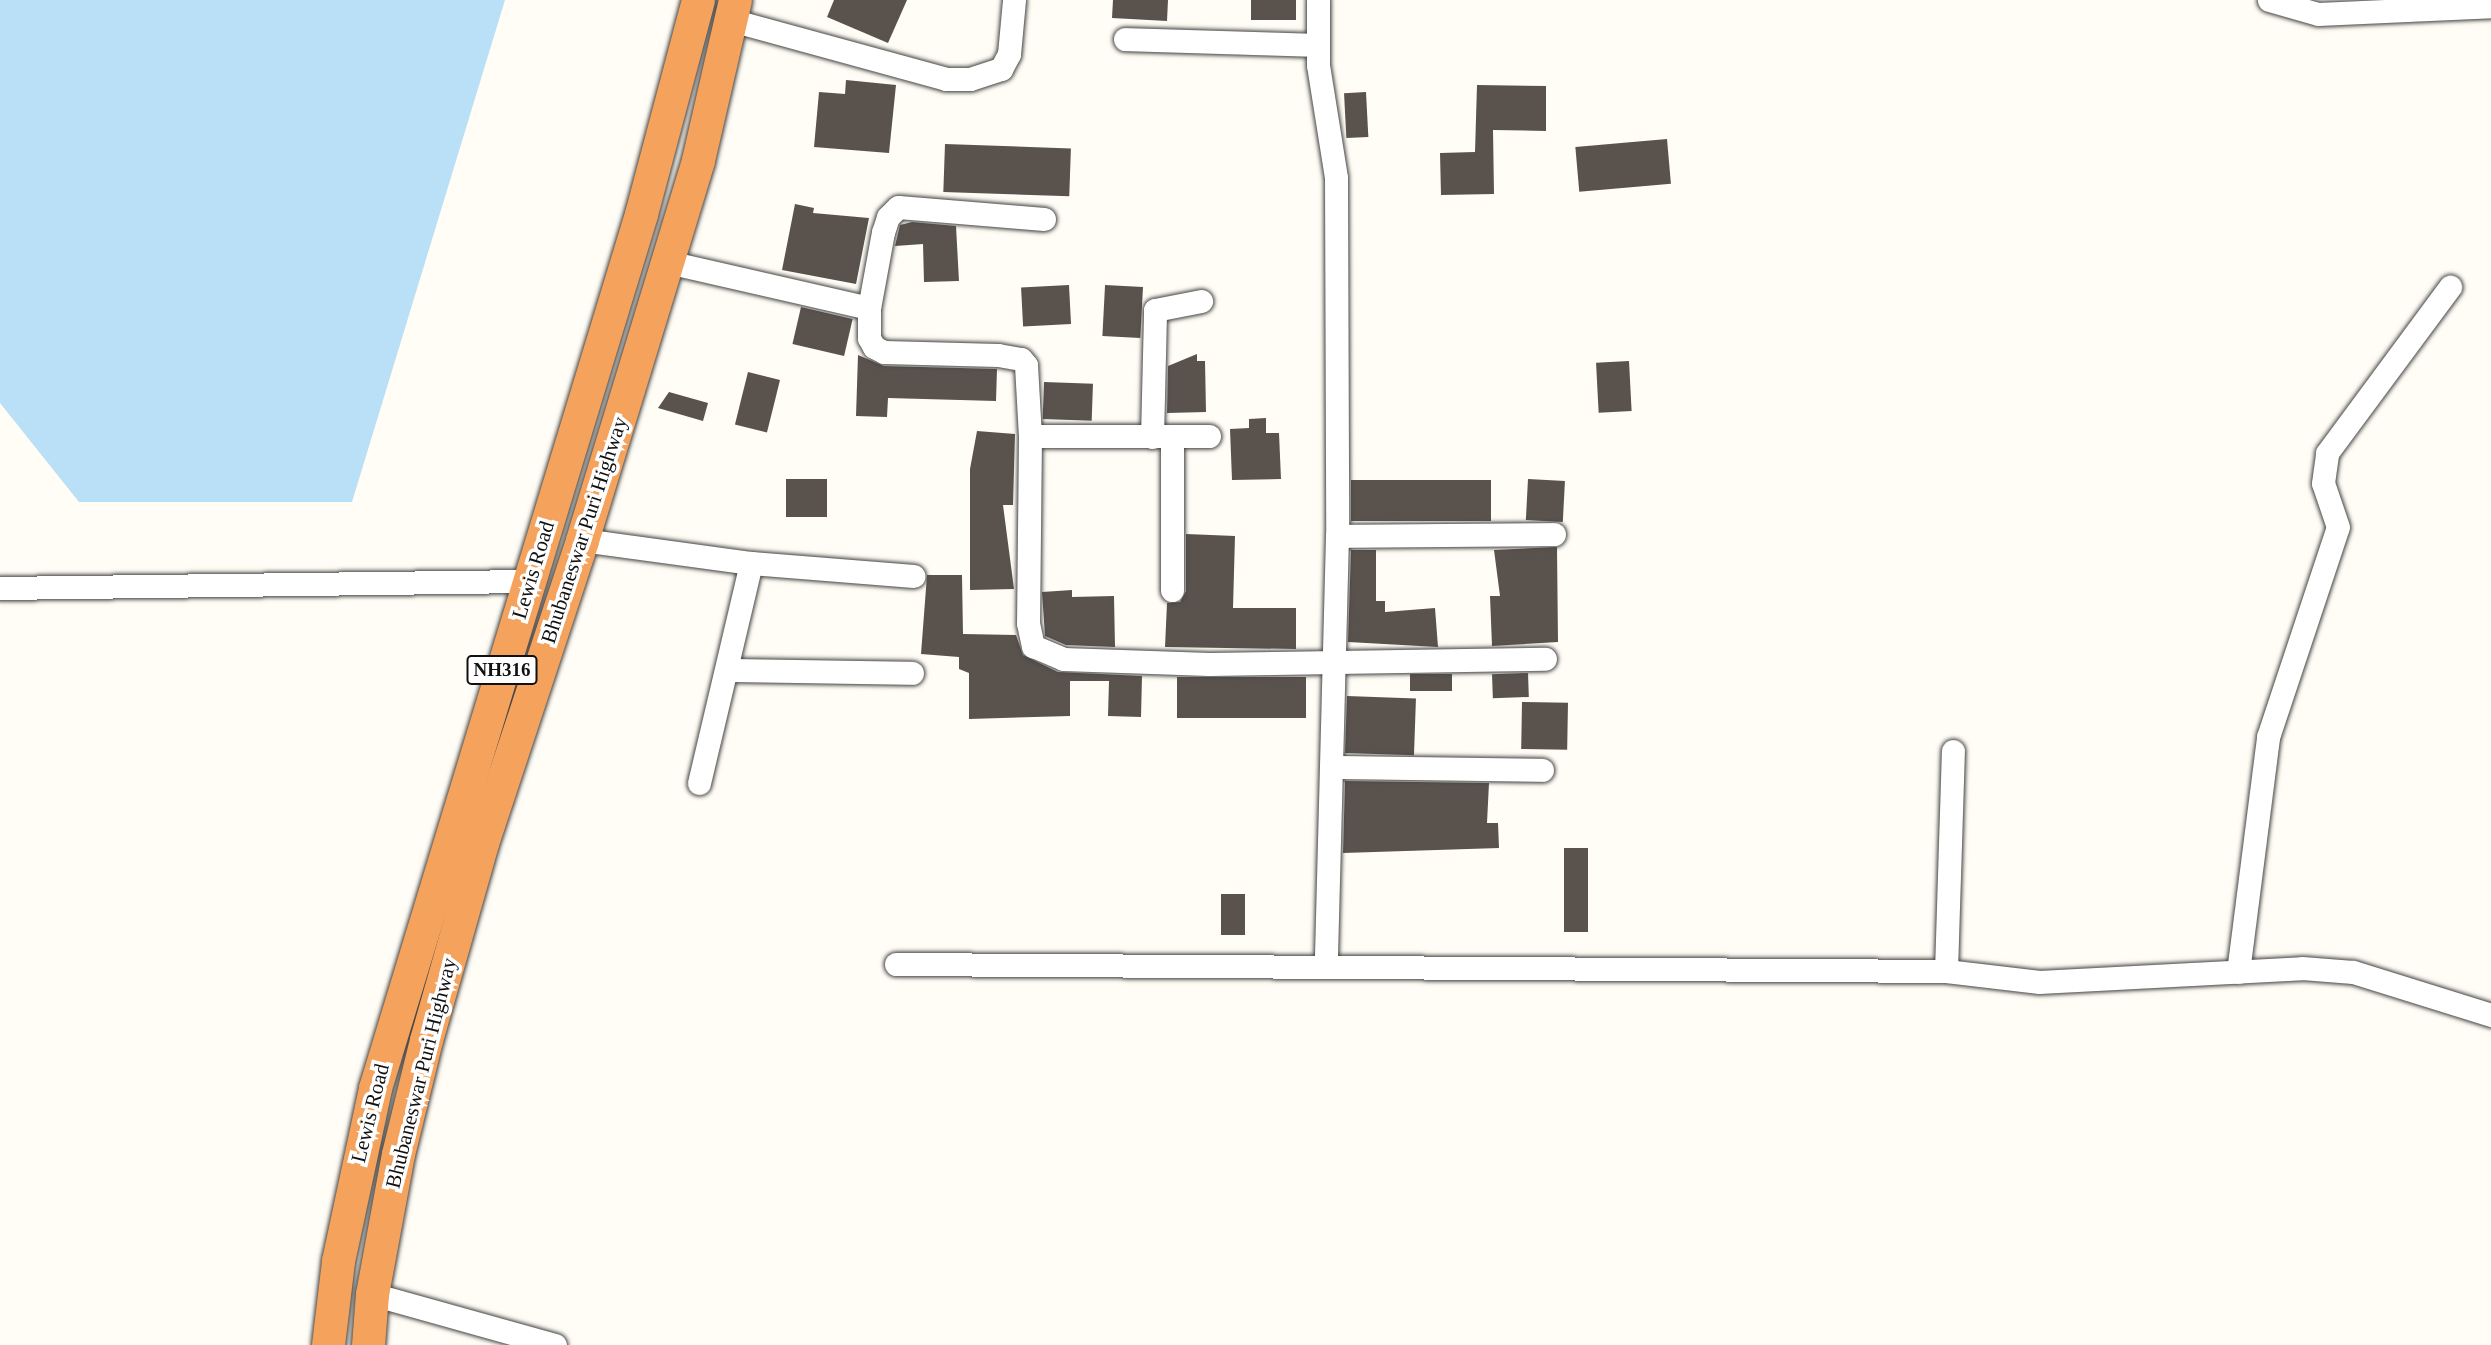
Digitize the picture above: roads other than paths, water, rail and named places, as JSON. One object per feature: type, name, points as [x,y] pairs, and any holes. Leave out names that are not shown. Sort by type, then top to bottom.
[{"type":"highway","name":"Lewis Road","points":[[328,1345],[340,1249],[375,1088],[649,188],[698,0]]},
{"type":"highway","name":"Bhubaneswar Puri Highway","points":[[368,1345],[372,1294],[398,1154],[426,1040],[482,843],[582,540],[698,160],[733,10]]},
{"type":"street","points":[[733,10],[946,79],[970,79],[1001,69],[1009,54],[1014,0]]},
{"type":"street","points":[[1318,0],[1316,45],[1336,178],[1336,536],[1326,967]]},
{"type":"street","points":[[2269,0],[2318,15],[2491,6]]},
{"type":"street","points":[[1125,39],[1316,45]]},
{"type":"street","points":[[1044,219],[898,207],[888,217],[883,232],[869,308],[869,338],[874,347],[884,352],[1021,359],[1028,374],[1031,436],[1028,624],[1033,646],[1040,652],[1087,661],[1545,659]]},
{"type":"street","points":[[667,262],[869,308]]},
{"type":"street","points":[[2238,972],[2265,748],[2338,527],[2323,483],[2327,453],[2450,287]]},
{"type":"street","points":[[1172,590],[1155,310],[1201,301]]},
{"type":"street","points":[[1031,436],[1209,436]]},
{"type":"street","points":[[1336,536],[1554,534]]},
{"type":"street","points":[[582,540],[751,564],[913,576]]},
{"type":"street","points":[[699,783],[751,564]]},
{"type":"street","points":[[0,588],[530,581]]},
{"type":"street","points":[[727,670],[912,673]]},
{"type":"street","points":[[1946,971],[1954,751]]},
{"type":"street","points":[[1332,767],[1542,770]]},
{"type":"street","points":[[896,964],[1946,971],[2039,982],[2302,968],[2353,972],[2491,1015]]},
{"type":"street","points":[[372,1294],[555,1345]]},
{"type":"water","points":[[0,0],[505,0],[352,502],[79,502],[0,403]]}]
